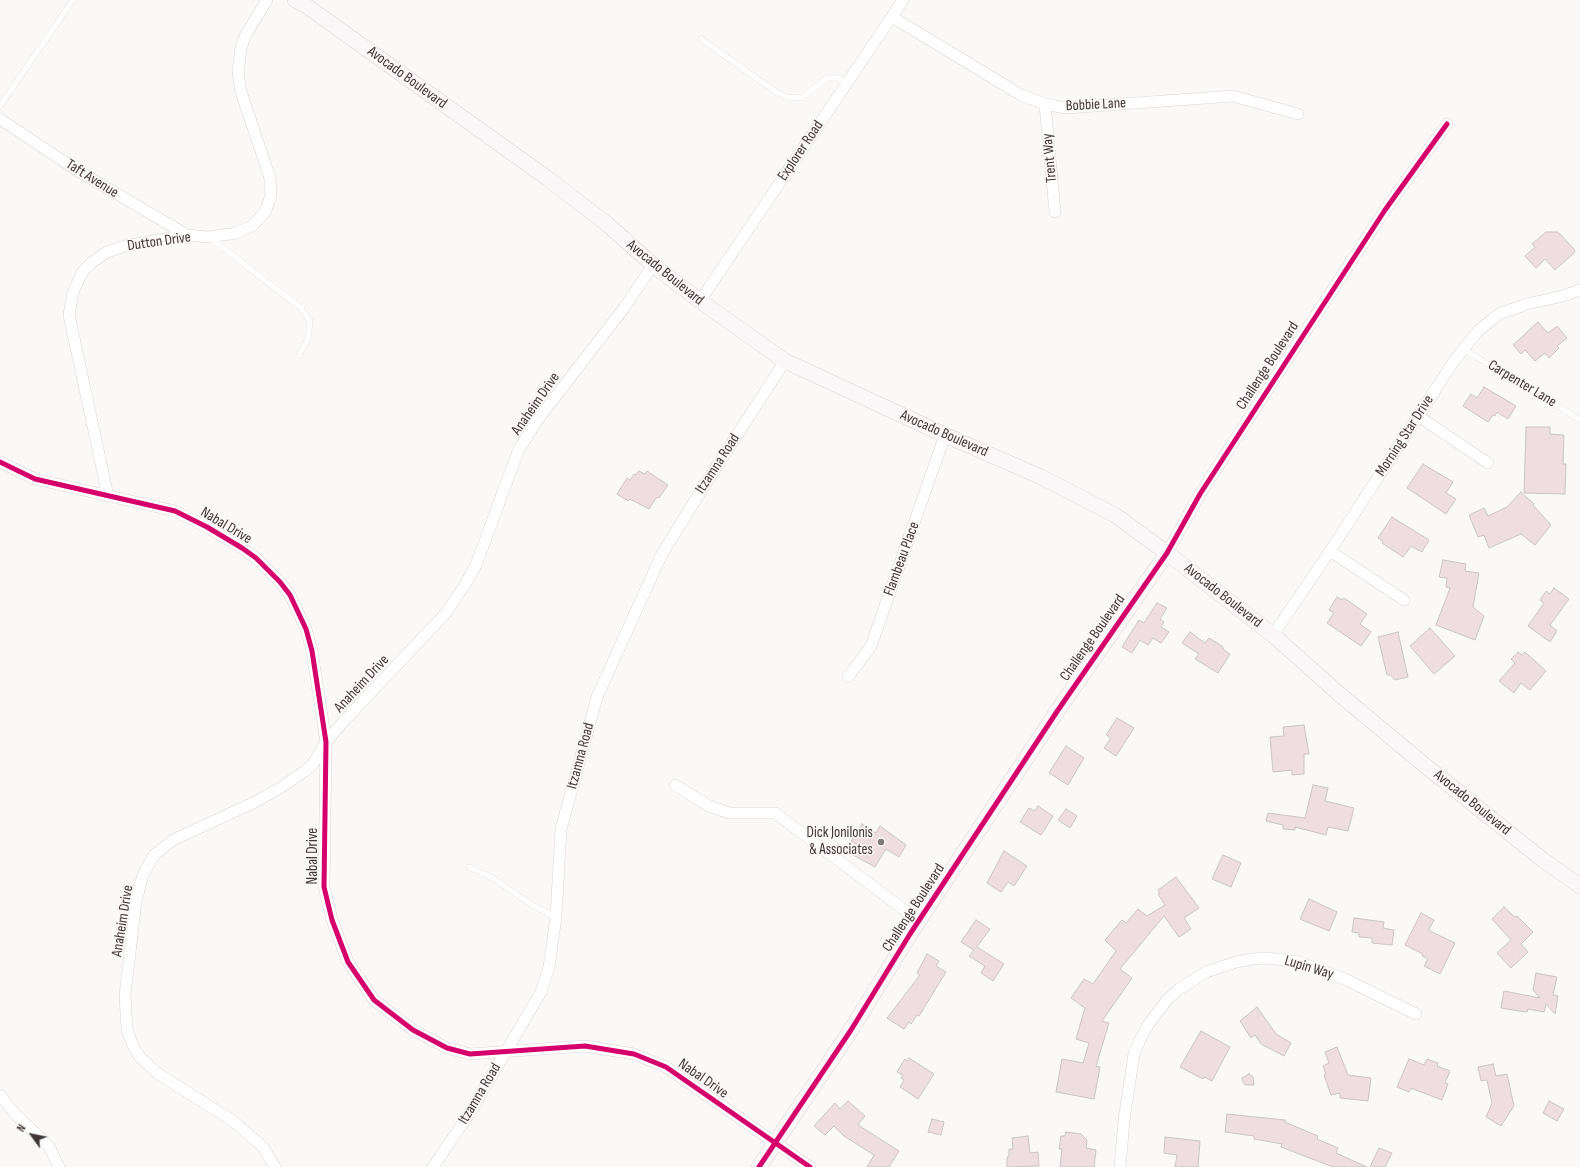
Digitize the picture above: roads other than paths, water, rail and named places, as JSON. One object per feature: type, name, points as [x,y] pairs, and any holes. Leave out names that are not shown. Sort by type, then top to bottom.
[{"type":"main road","name":"Avocado Boulevard","points":[[295,0],[308,7],[547,178],[607,224],[654,265],[700,302],[785,361],[945,436],[1041,477],[1115,515],[1273,635],[1338,694],[1422,763],[1543,860],[1580,886]]},
{"type":"main road","name":"Challenge Boulevard","points":[[759,1167],[851,1030],[919,921],[1062,704],[1167,553]]},
{"type":"street","name":"Dutton Drive","points":[[108,496],[69,315],[73,292],[83,271],[91,263],[107,252],[125,246],[187,235],[208,237],[237,233],[253,225],[265,212],[271,196],[270,178],[242,92],[238,72],[241,48],[245,36],[267,0]]},
{"type":"street","name":"Explorer Road","points":[[700,302],[903,0]]},
{"type":"street","name":"Bobbie Lane","points":[[892,17],[1021,95],[1045,104],[1066,108],[1233,96],[1298,114]]},
{"type":"street","name":"Trent Way","points":[[1045,104],[1055,212]]},
{"type":"street","name":"Taft Avenue","points":[[0,119],[78,171],[187,235]]},
{"type":"street","name":"Challenge Boulevard","points":[[1167,553],[1200,494],[1288,358],[1385,210],[1448,124]]},
{"type":"street","name":"Anaheim Drive","points":[[275,1167],[263,1147],[232,1121],[158,1073],[140,1058],[134,1048],[127,1030],[125,995],[136,901],[143,875],[154,855],[173,840],[280,788],[305,771],[313,764],[326,742],[446,613],[476,565],[519,449],[538,418],[624,308],[654,265]]},
{"type":"street","name":"Morning Star Drive","points":[[1273,635],[1463,349],[1478,331],[1499,314],[1527,304],[1563,296],[1580,290]]},
{"type":"street","name":"Itzamna Road","points":[[433,1167],[472,1111],[504,1053],[542,992],[549,967],[556,917],[561,829],[597,696],[662,554],[785,361]]},
{"type":"street","points":[[1418,416],[1488,463]]},
{"type":"street","name":"Flambeau Place","points":[[848,677],[871,646],[945,436]]},
{"type":"street","name":"Nabal Drive","points":[[0,462],[35,479],[175,511],[201,523],[256,558],[280,582],[290,595],[306,629],[312,651],[326,742],[324,887],[332,920],[348,962],[374,1000],[413,1030],[447,1048],[470,1054],[504,1053],[585,1046],[634,1054],[666,1067],[810,1167]]},
{"type":"street","points":[[1330,551],[1404,600]]},
{"type":"street","points":[[675,785],[709,806],[728,813],[775,813],[919,921]]},
{"type":"street","name":"Lupin Way","points":[[1120,1167],[1134,1054],[1140,1040],[1148,1025],[1167,1000],[1179,989],[1206,972],[1231,963],[1252,959],[1276,959],[1299,962],[1347,980],[1416,1014]]},
{"type":"street","points":[[0,1096],[49,1146],[59,1167]]},
{"type":"lane","points":[[0,106],[72,0]]},
{"type":"lane","points":[[701,39],[776,92],[786,97],[802,98],[827,78],[838,78],[847,82]]},
{"type":"lane","points":[[208,237],[301,308],[310,322],[308,339],[298,354]]},
{"type":"lane","name":"Carpenter Lane","points":[[1463,349],[1580,420]]},
{"type":"lane","points":[[470,867],[493,878],[532,905],[556,917]]},
{"type":"place","name":"Dick Jonilonis & Associates","points":[[881,842]]}]
